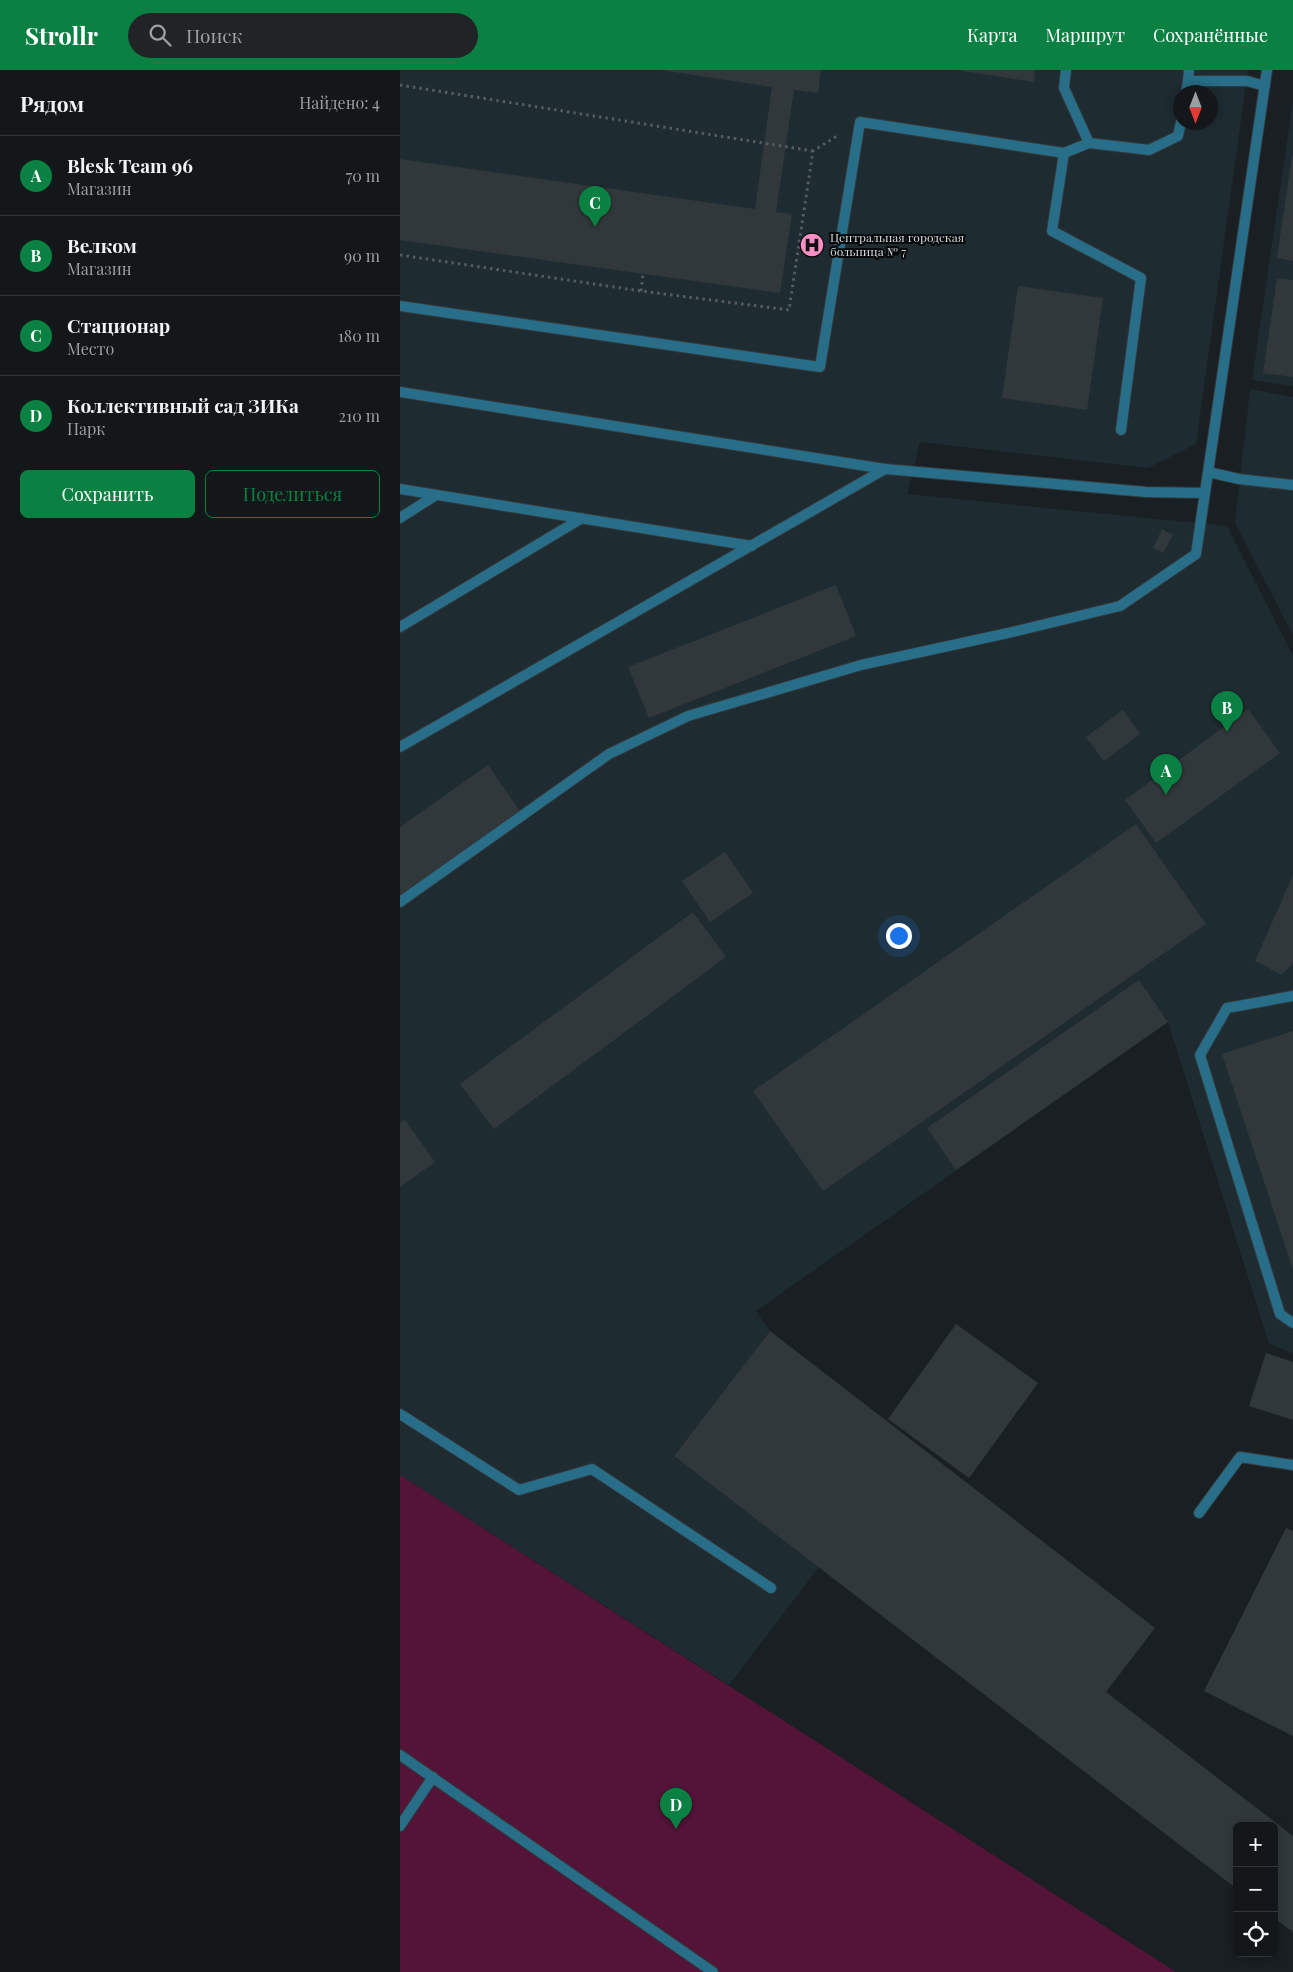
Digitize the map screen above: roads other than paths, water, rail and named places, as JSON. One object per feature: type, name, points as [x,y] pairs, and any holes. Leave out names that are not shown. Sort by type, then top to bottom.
[{"type":"lane","points":[[1066,70],[1064,88],[1089,142]]},
{"type":"lane","points":[[400,902],[609,754],[688,716],[862,665],[1120,606],[1196,554],[1267,70]]},
{"type":"lane","points":[[1189,75],[1246,81],[1265,86]]},
{"type":"lane","points":[[400,306],[820,367],[860,122],[1064,153],[1089,142],[1149,150],[1178,136],[1179,130]]},
{"type":"lane","points":[[1064,153],[1052,231],[1141,278],[1121,430]]},
{"type":"lane","points":[[400,392],[885,469],[1146,492],[1205,493]]},
{"type":"lane","points":[[400,747],[885,469]]},
{"type":"lane","points":[[1208,472],[1239,479],[1293,485]]},
{"type":"lane","points":[[400,489],[752,546]]},
{"type":"lane","points":[[400,518],[436,495]]},
{"type":"lane","points":[[400,627],[582,518]]},
{"type":"lane","points":[[1293,996],[1227,1008],[1200,1055],[1280,1314],[1293,1324]]},
{"type":"lane","points":[[400,1414],[519,1490],[592,1470],[770,1588]]},
{"type":"lane","points":[[1199,1513],[1240,1457],[1293,1466]]},
{"type":"lane","points":[[400,1755],[713,1972]]},
{"type":"lane","points":[[400,1826],[433,1777]]},
{"type":"place","name":"Стационар","points":[[595,227]]},
{"type":"place","name":"Центральная городская больница № 7","points":[[812,245]]},
{"type":"place","name":"Велком","points":[[1227,732]]},
{"type":"place","name":"Blesk Team 96","points":[[1166,795]]},
{"type":"place","name":"Коллективный сад ЗИКа","points":[[676,1829]]}]
